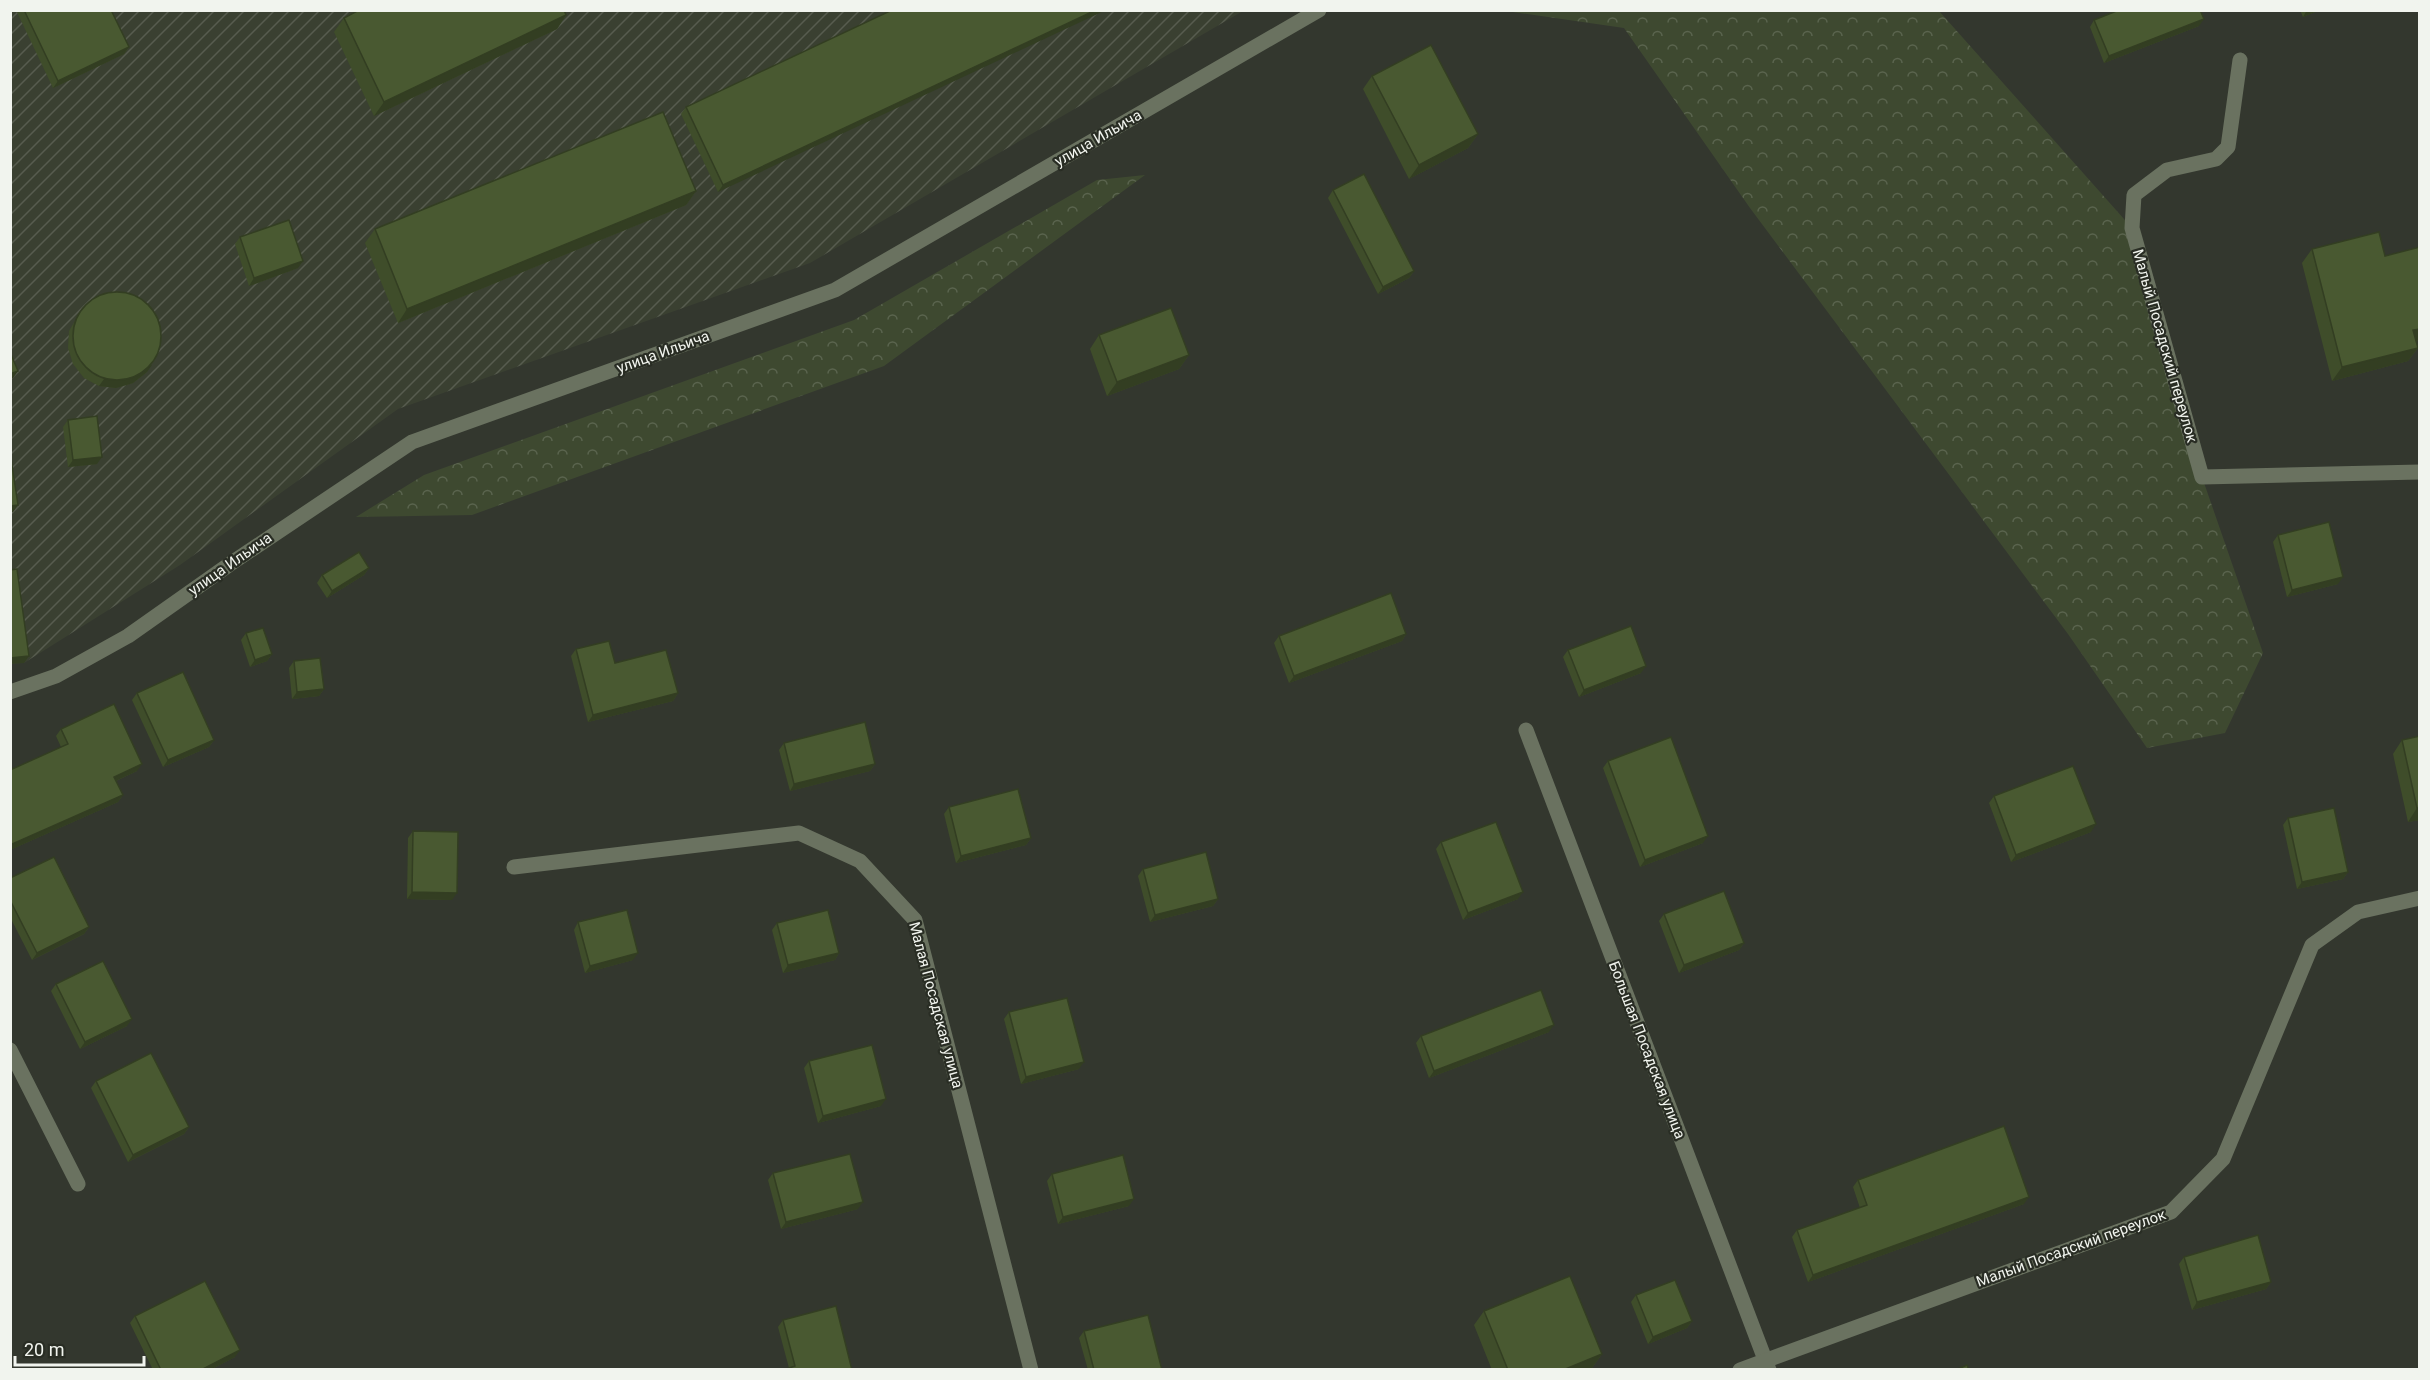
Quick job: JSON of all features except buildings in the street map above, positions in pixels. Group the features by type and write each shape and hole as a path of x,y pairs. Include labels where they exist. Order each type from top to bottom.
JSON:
{"street":[{"name":"улица Ильича","path":"10,692 56,676 128,636 230,564 412,442 835,290 1319,10"},
{"name":"Малый Посадский переулок","path":"2240,60 2228,147 2216,159 2167,170 2134,195 2132,228 2202,477 2420,472"},
{"name":"Большая Посадская улица","path":"1526,730 1767,1365"},
{"name":"Малая Посадская улица","path":"514,867 799,833 860,861 915,920 1031,1370"},
{"name":"Малый Посадский переулок","path":"1740,1370 1767,1365 2171,1212 2223,1159 2312,945 2358,912 2420,898"},
{"path":"10,1050 78,1184"}],"shaded area":[{"path":"10,11 1243,11 810,263 398,409 180,565 24,663 11,664"}],"green space":[{"path":"1506,11 1939,11 2132,228 2202,477 2263,653 2225,733 2147,748 2068,634 1750,208 1624,28"},
{"path":"1145,175 884,366 472,515 356,517 424,475 854,320 1097,180"}]}
